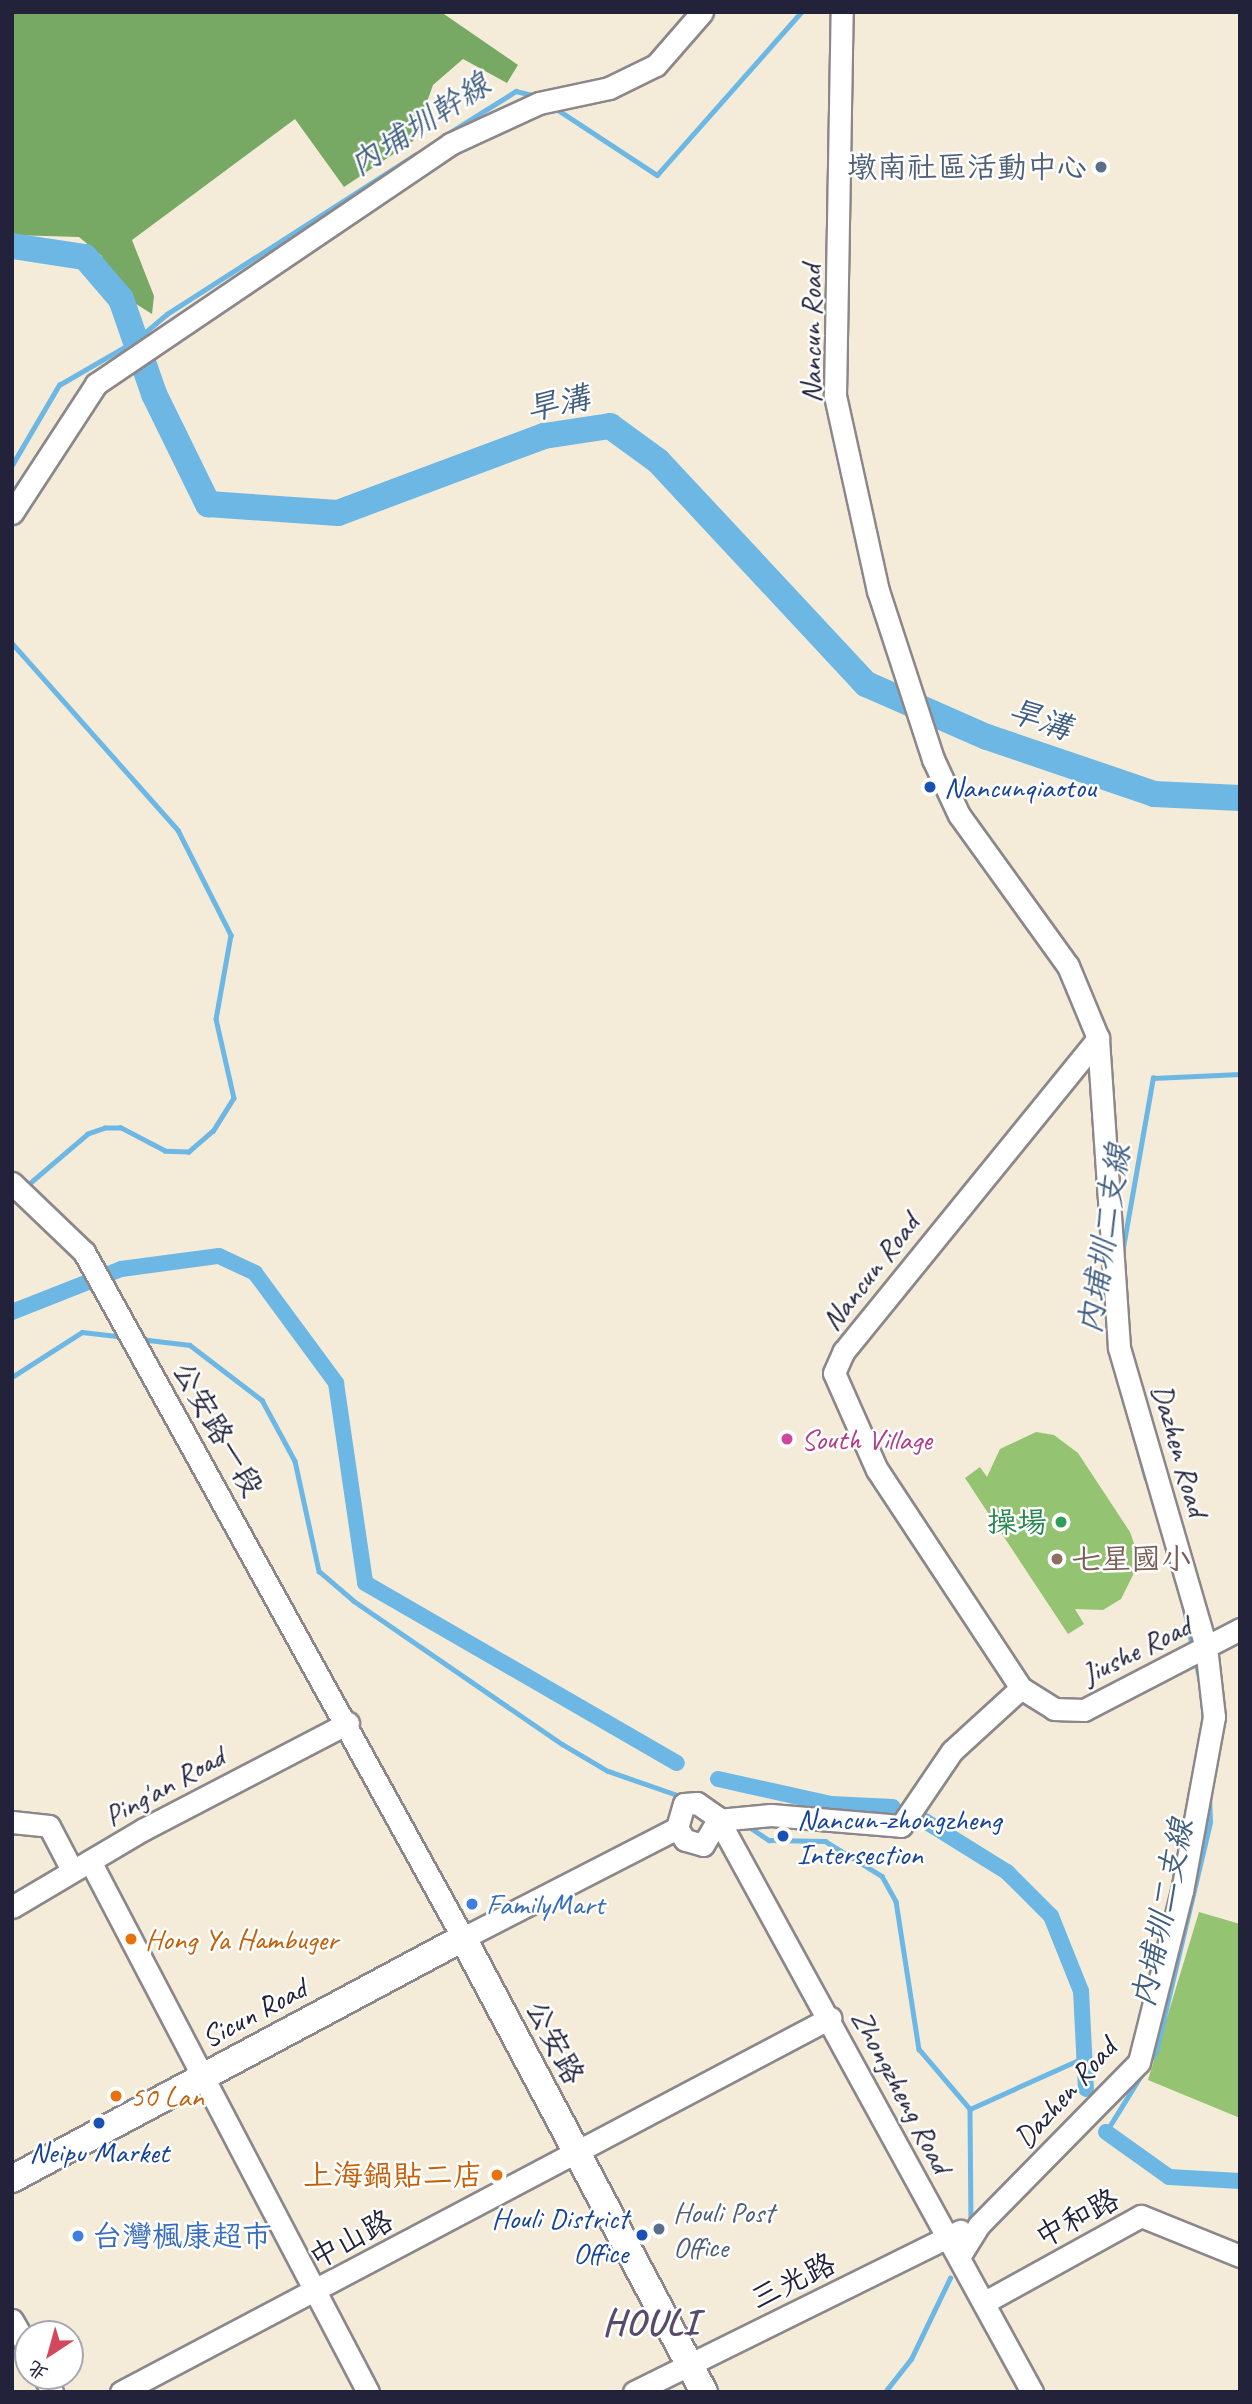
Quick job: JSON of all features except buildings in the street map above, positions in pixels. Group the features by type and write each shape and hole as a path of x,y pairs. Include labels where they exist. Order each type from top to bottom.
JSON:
{"main road":[{"name":"Sicun Road","path":"12,2179 463,1938"},
{"name":"公安路","path":"463,1938 690,2361 704,2392"}],"street":[{"path":"12,513 69,417 96,384 195,314 450,144 539,103 609,88 656,65 702,12"},
{"name":"Nancun Road","path":"842,12 835,395 878,591 927,742 959,815 1068,966 1098,1038 845,1350 834,1373 877,1470 1021,1688"},
{"name":"Dazhen Road","path":"959,2256 979,2225 1139,2062 1182,1891 1214,1717 1206,1647 1119,1347 1098,1038"},
{"name":"公安路一段","path":"12,1183 85,1252 348,1723"},
{"name":"Jiushe Road","path":"1021,1688 1054,1709 1084,1710 1240,1629"},
{"path":"718,1820 771,1815 901,1826 952,1751 1021,1688"},
{"name":"Ping'an Road","path":"12,1908 81,1866 348,1723"},
{"name":"公安路","path":"348,1723 463,1938"},
{"path":"684,1804 706,1806 718,1820 703,1845 685,1840 677,1828 684,1804"},
{"name":"Zhongzheng Road","path":"718,1820 830,2018 1032,2392"},
{"path":"12,1822 49,1826 81,1866 205,2077 318,2290 368,2392"},
{"name":"Sicun Road","path":"463,1938 677,1828"},
{"name":"中山路","path":"121,2392 830,2018"},
{"name":"中和路","path":"985,2302 1140,2216 1240,2256"},
{"name":"三光路","path":"634,2392 690,2361 784,2321 946,2235 979,2225"}],"green space":[{"path":"12,12 441,12 518,65 507,83 463,59 433,85 413,141 344,187 295,119 132,240 154,296 152,314 101,282 102,256 79,237 12,235"},
{"path":"1036,1432 1054,1435 1078,1453 1130,1532 1140,1561 1121,1599 1103,1610 1075,1609 1084,1624 1068,1634 965,1478 980,1467 987,1477 1000,1449"},
{"path":"1199,1912 1240,1924 1240,2118 1148,2080"}],"waterway":[{"name":"內埔圳幹線","path":"555,108 657,175 801,12"},
{"name":"內埔圳幹線","path":"449,133 516,91 536,96"},
{"name":"內埔圳幹線","path":"12,465 59,385 135,341 167,314 415,155"},
{"name":"旱溝","path":"12,246 85,257 121,299 154,394 208,504 338,513 544,436 610,426 658,461 866,684 987,737 1154,794 1240,798"},
{"path":"12,643 178,830 231,935 216,1019 234,1098 213,1131 189,1152 165,1151 121,1128 105,1128 88,1134 26,1187"},
{"name":"內埔圳二支線","path":"1122,1253 1153,1078 1240,1074"},
{"path":"12,1312 121,1269 219,1256 255,1273 336,1383 365,1583 677,1763"},
{"path":"12,1377 82,1332 125,1337"},
{"path":"140,1339 190,1345 262,1400 295,1461 319,1571 354,1601 562,1744 608,1771 683,1797"},
{"name":"內埔圳二支線","path":"1109,1341 1146,1478"},
{"name":"內埔圳二支線","path":"1184,1607 1192,1646"},
{"name":"內埔圳二支線","path":"1195,1658 1200,1680"},
{"path":"718,1779 831,1804 893,1807"},
{"name":"內埔圳二支線","path":"1106,2132 1156,2051 1210,1822 1209,1797"},
{"path":"925,1821 1007,1872 1051,1916 1081,1991 1086,2089"},
{"path":"745,1824 769,1840 825,1841 882,1876 896,1901 919,2049 970,2109 971,2218"},
{"path":"970,2109 1085,2057"},
{"path":"1106,2132 1169,2177 1240,2181"},
{"path":"885,2392 911,2359 950,2278"}],"place":[{"name":"墩南社區活動中心","path":"1101,167"},
{"name":"Nancunqiaotou","path":"930,787"},
{"name":"South Village","path":"787,1439"},
{"name":"操場","path":"1061,1522"},
{"name":"七星國小","path":"1057,1559"},
{"name":"Nancun-zhongzheng Intersection","path":"783,1836"},
{"name":"FamilyMart","path":"472,1904"},
{"name":"Hong Ya Hambuger","path":"131,1939"},
{"name":"50 Lan","path":"116,2096"},
{"name":"Neipu Market","path":"99,2123"},
{"name":"上海鍋貼二店","path":"497,2175"},
{"name":"Houli Post Office","path":"659,2229"},
{"name":"Houli District Office","path":"642,2235"},
{"name":"台灣楓康超市","path":"78,2236"}],"district":[{"name":"HOULI","path":"651,2322"}]}
